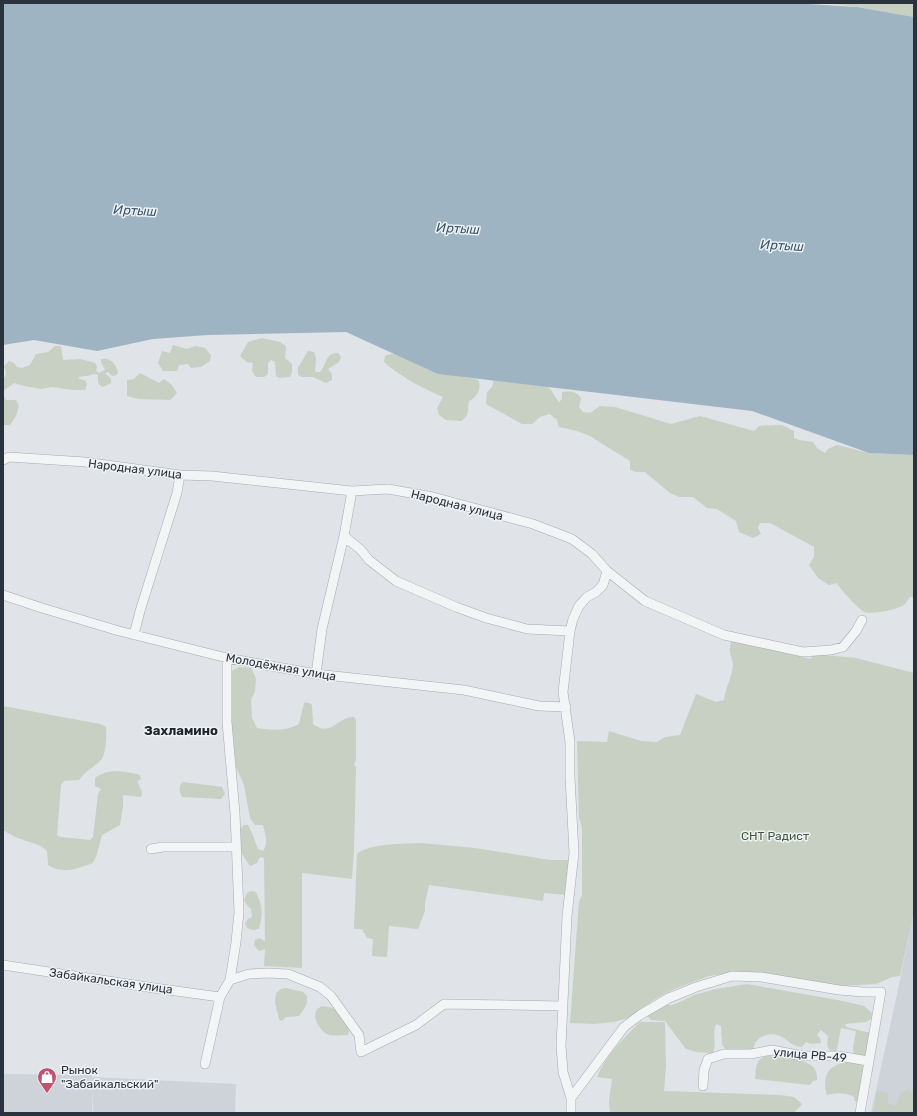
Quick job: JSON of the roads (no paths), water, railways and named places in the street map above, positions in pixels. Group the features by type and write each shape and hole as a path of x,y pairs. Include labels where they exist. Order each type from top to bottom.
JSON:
{"street":[{"name":"Народная улица","path":"3,460 9,457 85,462 180,475 212,476 352,491 388,490 433,497 533,524 572,539 592,554 607,571 644,601 724,635 803,652 831,650 843,647 856,631 862,620"},
{"path":"134,635 140,611 177,493 180,475"},
{"path":"316,674 322,629 344,536 352,491"},
{"path":"344,536 361,550 369,560 396,581 456,607 486,618 527,629 570,631"},
{"path":"571,1113 571,1098 563,1072 561,1046 567,916 574,853 570,777 570,742 563,692 570,631 573,619 579,606 587,597 596,592 603,585 607,571"},
{"name":"Молодёжная улица","path":"3,595 134,635 227,658 316,674 464,690 539,706 566,707"},
{"path":"205,1064 220,997 230,980 239,912 227,722 227,658"},
{"path":"150,849 163,847 236,847"},
{"name":"Забайкальская улица","path":"3,965 220,997"},
{"path":"230,980 250,974 288,974 320,987 331,996 359,1035 361,1052 416,1025 444,1004 563,1006"},
{"path":"571,1098 624,1027 640,1015 669,998 696,987 732,976 761,977 839,990 881,992 860,1113"},
{"name":"улица РВ-49","path":"702,1086 704,1070 708,1059 724,1054 751,1054 772,1050 803,1056 838,1056 868,1061"}],"water":[{"name":"Иртыш","path":"3,3 792,3 857,7 914,17 914,455 869,453 752,411 438,374 346,332 208,335 153,339 97,351 34,340 3,345"}],"place":[{"name":"Рынок \"Забайкальский\"","path":"47,1094"}],"district":[{"name":"Захламино","path":"181,730"}],"park label":[{"name":"СНТ Радист","path":"775,836"}]}
